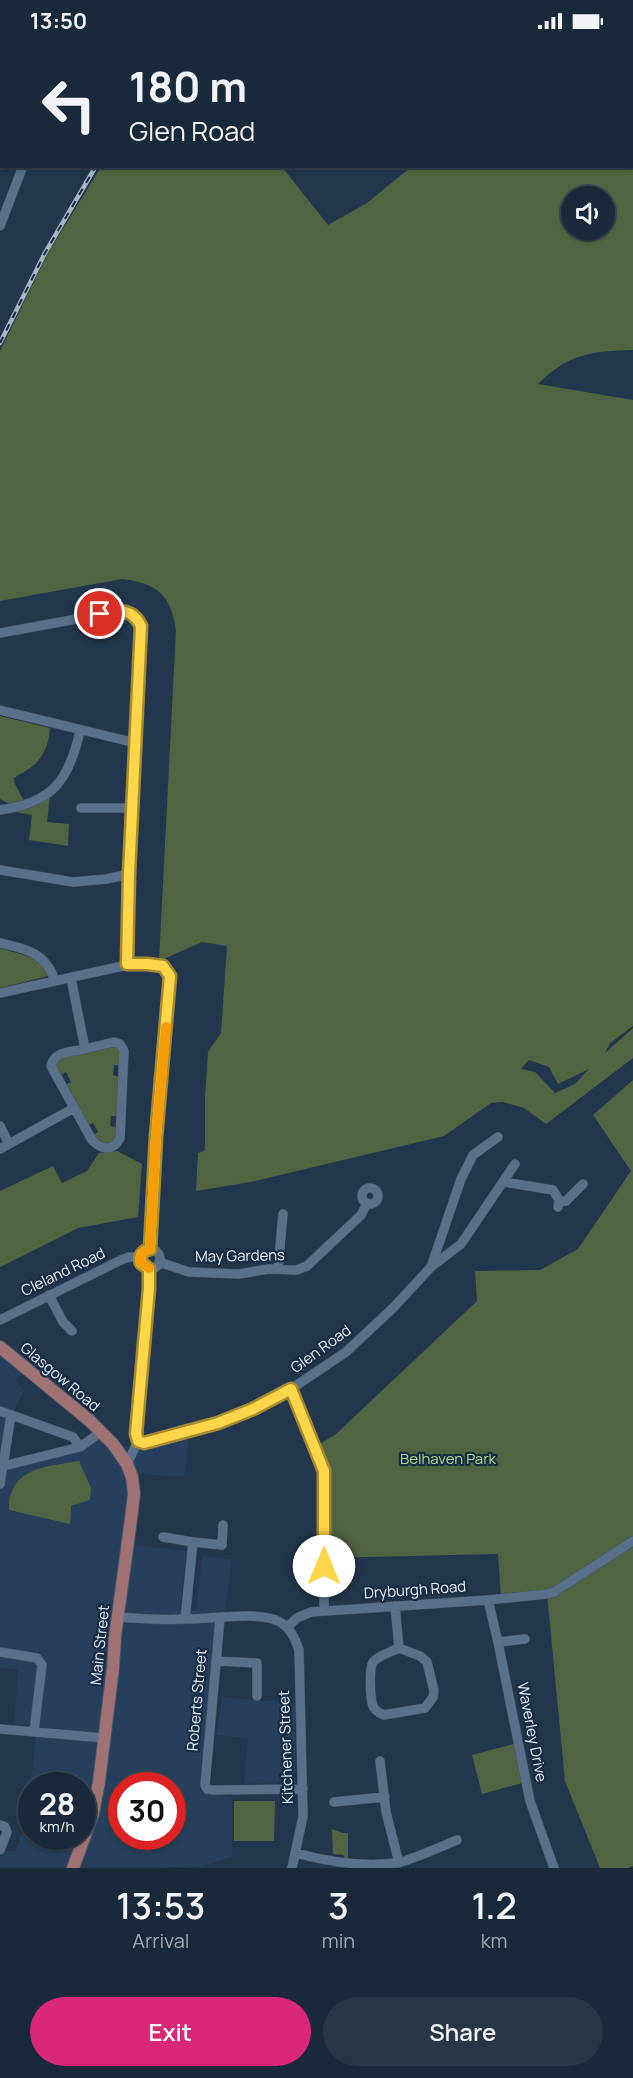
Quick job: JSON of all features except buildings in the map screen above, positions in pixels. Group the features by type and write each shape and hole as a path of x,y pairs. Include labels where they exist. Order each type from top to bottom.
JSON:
{"main road":[{"name":"Glasgow Road","path":"0,1347 80,1411 101,1432"},
{"name":"Main Street","path":"73,1868 93,1814 105,1738 134,1494 132,1477 127,1464 101,1432"}],"street":[{"path":"0,226 22,168"},
{"path":"0,633 120,611 135,616 141,626 127,964"},
{"path":"0,710 136,743"},
{"path":"0,812 28,804 55,788 69,769 75,755 80,731"},
{"path":"81,808 132,808"},
{"path":"0,870 74,882 129,874"},
{"path":"0,943 32,952 41,957 48,963 55,981"},
{"path":"0,993 127,964 163,966 168,970 170,980 156,1137 150,1249"},
{"path":"71,978 85,1049"},
{"path":"114,1042 120,1044 124,1051 120,1138 117,1144 108,1149 97,1146 92,1140 51,1066 52,1060 57,1055 85,1049 114,1042"},
{"path":"0,1149 74,1108"},
{"path":"0,1126 9,1144"},
{"name":"Glen Road","path":"431,1267 461,1179 473,1155 498,1137"},
{"name":"Glen Road","path":"138,1441 144,1443 218,1423 253,1409 291,1389 346,1352 394,1307 431,1267 461,1244 515,1164"},
{"path":"504,1182 548,1188 556,1194 559,1205 584,1184"},
{"name":"May Gardens","path":"159,1262 189,1272 239,1274 307,1266 361,1215 367,1203"},
{"path":"279,1268 283,1214"},
{"path":"149,1269 141,1263 141,1257 150,1249"},
{"path":"149,1269 155,1267 159,1262 158,1253 150,1249"},
{"name":"Cleland Road","path":"0,1320 129,1257 141,1257"},
{"path":"127,1464 138,1441 136,1434 149,1269"},
{"path":"49,1295 63,1322 72,1330"},
{"path":"291,1389 324,1471 324,1610"},
{"path":"0,1411 73,1437 81,1447"},
{"path":"0,1484 1,1466 11,1414"},
{"path":"1,1466 81,1447 101,1432"},
{"path":"163,1537 222,1545 223,1525"},
{"name":"Dryburgh Road","path":"287,1627 304,1614 324,1610 488,1600 554,1592 633,1541"},
{"path":"185,1619 193,1542"},
{"name":"Waverley Drive","path":"488,1600 530,1801 554,1868"},
{"path":"395,1606 399,1648"},
{"path":"118,1617 185,1619 261,1616 279,1621 287,1627"},
{"name":"Roberts Street","path":"220,1618 205,1785 207,1789 213,1790 303,1789"},
{"name":"Kitchener Street","path":"287,1627 296,1639 299,1650 303,1789 303,1816 292,1868"},
{"path":"498,1642 525,1639"},
{"path":"399,1648 420,1656 427,1662 433,1697 425,1708 384,1715 379,1713 372,1704 370,1669 374,1661 399,1648"},
{"path":"0,1652 37,1658 42,1665 34,1731"},
{"path":"216,1661 257,1663 257,1696"},
{"path":"0,1730 105,1738"},
{"path":"380,1761 389,1824 399,1863"},
{"path":"334,1802 385,1797"},
{"path":"0,1825 5,1827 7,1832 0,1850"},
{"path":"296,1853 336,1866 399,1863 457,1840"}],"shaded area":[{"path":"0,1347 26,1367 15,1382 25,1390 11,1415 3,1465 80,1447 101,1432 118,1451 190,1432 184,1477 142,1474 132,1477 128,1544 187,1551 180,1609 196,1611 202,1557 232,1559 200,1790 209,1794 232,1797 232,1857 202,1866 0,1868 0,1850 16,1851 18,1845 18,1850 96,1850 96,1772 32,1772 37,1727 14,1723 18,1670 0,1668"},
{"path":"222,1697 295,1703 295,1781 244,1784 248,1738 216,1735"}],"green space":[{"path":"100,168 283,168 328,225 367,203 410,168 633,168 633,350 581,356 560,366 538,384 633,400 633,1026 610,1043 605,1053 633,1028 633,1058 546,1124 524,1108 503,1102 491,1103 444,1136 251,1182 196,1191 198,1153 204,1151 205,1147 208,1052 221,1033 227,946 202,942 159,961 176,630 174,618 166,600 160,593 144,584 122,579 0,601 0,351 48,253","holes":["529,1060 549,1067 558,1084 589,1069 575,1084 555,1093 535,1072 521,1069"]},
{"path":"0,716 50,728 48,741 41,758 14,778 25,803 11,805 0,799"},
{"path":"50,796 47,822 69,824 68,846 29,840 32,815 10,811"},
{"path":"0,948 37,959 49,973 48,976 0,988"},
{"path":"115,1046 121,1054 121,1066 114,1065 113,1075 119,1077 118,1116 111,1116 110,1126 117,1127 117,1136 108,1146 92,1136 98,1132 93,1123 87,1126 65,1085 71,1082 66,1072 59,1076 53,1063 62,1056"},
{"name":"Belhaven Park","path":"633,1080 633,1866 600,1868 565,1781 547,1594 501,1598 498,1554 324,1558 324,1481 315,1447 336,1434 477,1301 475,1271 540,1270 578,1249 631,1171 593,1115"},
{"path":"117,1151 142,1164 138,1217 78,1228 0,1267 0,1191 53,1166 62,1183 87,1171 99,1153"},
{"path":"79,1461 91,1488 90,1500 71,1506 70,1524 9,1510 15,1485 22,1477 42,1468"},
{"path":"518,1743 526,1782 482,1794 472,1755"},
{"path":"234,1801 275,1801 274,1841 234,1841"},
{"path":"332,1829 348,1833 348,1859 343,1855 333,1854"}],"railway":[{"path":"0,343 45,253 95,168"}],"slow traffic":[{"path":"149,1268 143,1266 140,1260 142,1254 150,1249 156,1137 166,1027"}],"route":[{"path":"100,614 128,612 135,616 141,626 127,964 163,966 168,970 170,976 156,1137 150,1249 142,1254 140,1260 143,1266 149,1269 149,1288 136,1434 138,1441 144,1443 190,1432 253,1409 291,1389 324,1471 324,1566"}]}
